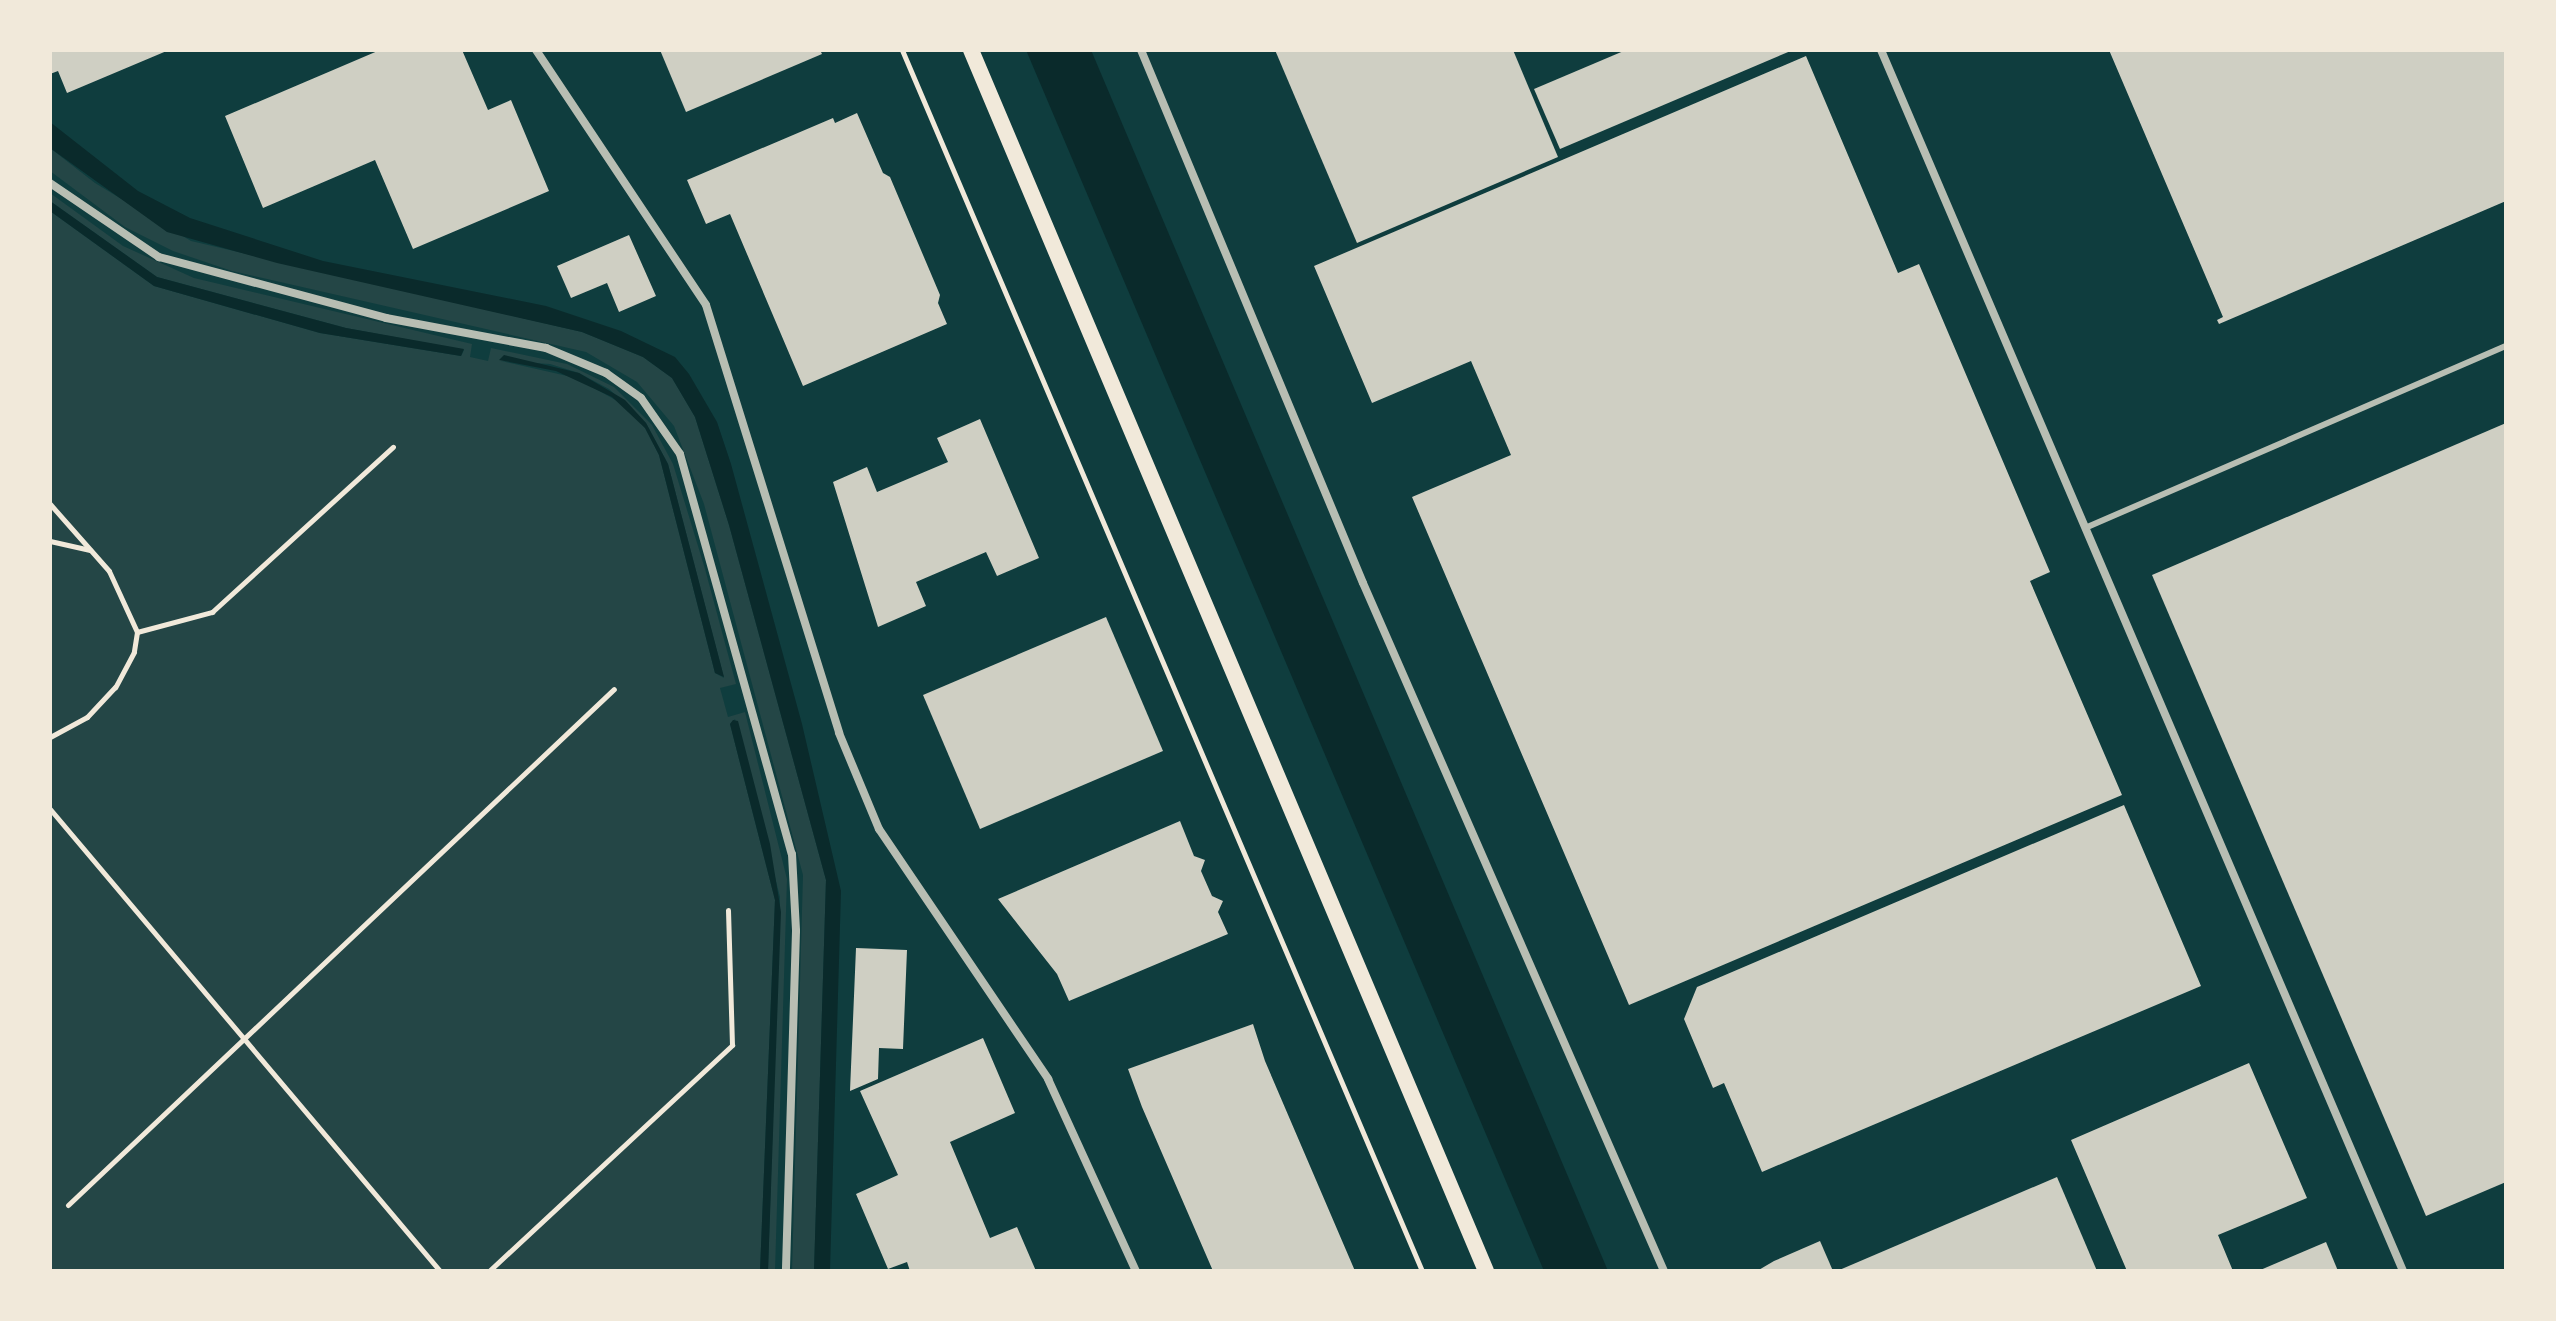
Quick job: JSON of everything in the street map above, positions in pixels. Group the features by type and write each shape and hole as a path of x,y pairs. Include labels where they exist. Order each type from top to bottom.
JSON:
{"main road":[{"path":"971,50 1486,1271"}],"street":[{"path":"536,50 706,305 839,733 879,829 1048,1079 1136,1271"},
{"path":"1141,50 1350,553 1664,1271"},
{"path":"1881,50 2403,1271"},
{"path":"50,183 159,257 386,318 546,348 606,373 641,398 680,454 792,854 796,931 786,1271"}],"lane":[{"path":"2085,528 2506,346"}],"path":[{"path":"902,50 1422,1271"},
{"path":"137,632 212,612 393,447"},
{"path":"50,504 109,571 137,632 134,652 115,687 87,717 50,737"},
{"path":"50,541 91,550"},
{"path":"68,1205 614,689"},
{"path":"50,809 440,1271"},
{"path":"489,1271 732,1045 728,910"}],"shaded area":[{"path":"1026,50 1091,50 1608,1271 1544,1271"},
{"path":"50,122 138,191 190,218 323,261 546,306 621,331 675,357 689,374 717,422 731,464 802,724 841,891 830,1271 814,1271 826,880 729,525 695,417 672,378 643,357 582,332 277,263 167,232 50,148"},
{"path":"50,148 95,183 191,241 582,332 643,357 672,378 695,417 729,525 826,880 814,1271 792,1271 803,875 704,504 674,426 637,382 586,352 232,271 173,251 125,227 50,171"},
{"path":"50,193 123,246 194,278 472,344 470,357 488,361 491,348 567,364 614,387 652,425 673,464 736,684 720,688 728,717 745,712 787,879 775,1271 768,1271 780,897 735,719 730,724 775,900 760,1271 50,1271 50,211 154,286 320,333 461,356 464,350 346,328 157,277 50,201","holes":["501,361 550,364 579,373 609,389 646,423 668,464 724,678 715,673 659,455 645,428 628,407 576,378"]},
{"path":"50,201 157,277 346,328 464,349 461,356 320,333 154,286 50,211"},
{"path":"504,355 579,373 625,400 646,423 668,464 724,677 715,673 659,455 645,428 612,397 556,371 499,360"},
{"path":"733,720 738,721 770,844 781,912 768,1271 760,1271 775,900 730,724"}],"building":[{"path":"50,50 169,50 67,93 58,71 50,74"},
{"path":"380,50 462,50 488,110 511,100 549,191 413,249 375,160 263,208 225,116"},
{"path":"660,50 820,50 822,54 686,112"},
{"path":"1275,50 1513,50 1558,157 1357,243"},
{"path":"1626,50 1793,50 1560,149 1534,89"},
{"path":"2109,50 2506,50 2506,201 2219,324 2217,320 2223,317"},
{"path":"1806,56 1898,273 1919,264 2050,572 2030,581 2122,795 1629,1005 1412,497 1511,455 1471,361 1372,403 1314,266"},
{"path":"857,113 883,173 890,177 940,295 938,303 947,324 803,386 730,214 706,224 687,180 833,118 835,123"},
{"path":"629,235 656,296 619,312 607,283 571,298 557,266"},
{"path":"980,419 1039,558 997,576 986,552 916,582 926,606 878,627 833,482 867,467 877,492 948,462 937,438"},
{"path":"2506,423 2506,1182 2426,1216 2152,575"},
{"path":"1106,617 1163,751 980,829 923,695"},
{"path":"2124,805 2201,986 1762,1172 1724,1083 1713,1088 1684,1019 1697,987"},
{"path":"1180,821 1194,856 1205,860 1201,871 1212,896 1223,901 1218,912 1228,934 1069,1001 1057,974 998,899"},
{"path":"856,948 907,950 903,1049 879,1048 878,1079 850,1091"},
{"path":"1253,1024 1265,1061 1355,1271 1213,1271 1142,1107 1128,1069"},
{"path":"983,1038 1015,1113 950,1142 990,1238 1017,1227 1036,1271 910,1271 907,1262 888,1269 856,1194 898,1175 860,1091"},
{"path":"2249,1063 2307,1198 2218,1235 2233,1271 2127,1271 2071,1140"},
{"path":"2057,1177 2097,1271 1837,1271"},
{"path":"1820,1241 1833,1271 1757,1271 1774,1261"},
{"path":"2326,1242 2338,1271 2258,1271 2286,1259"}]}
